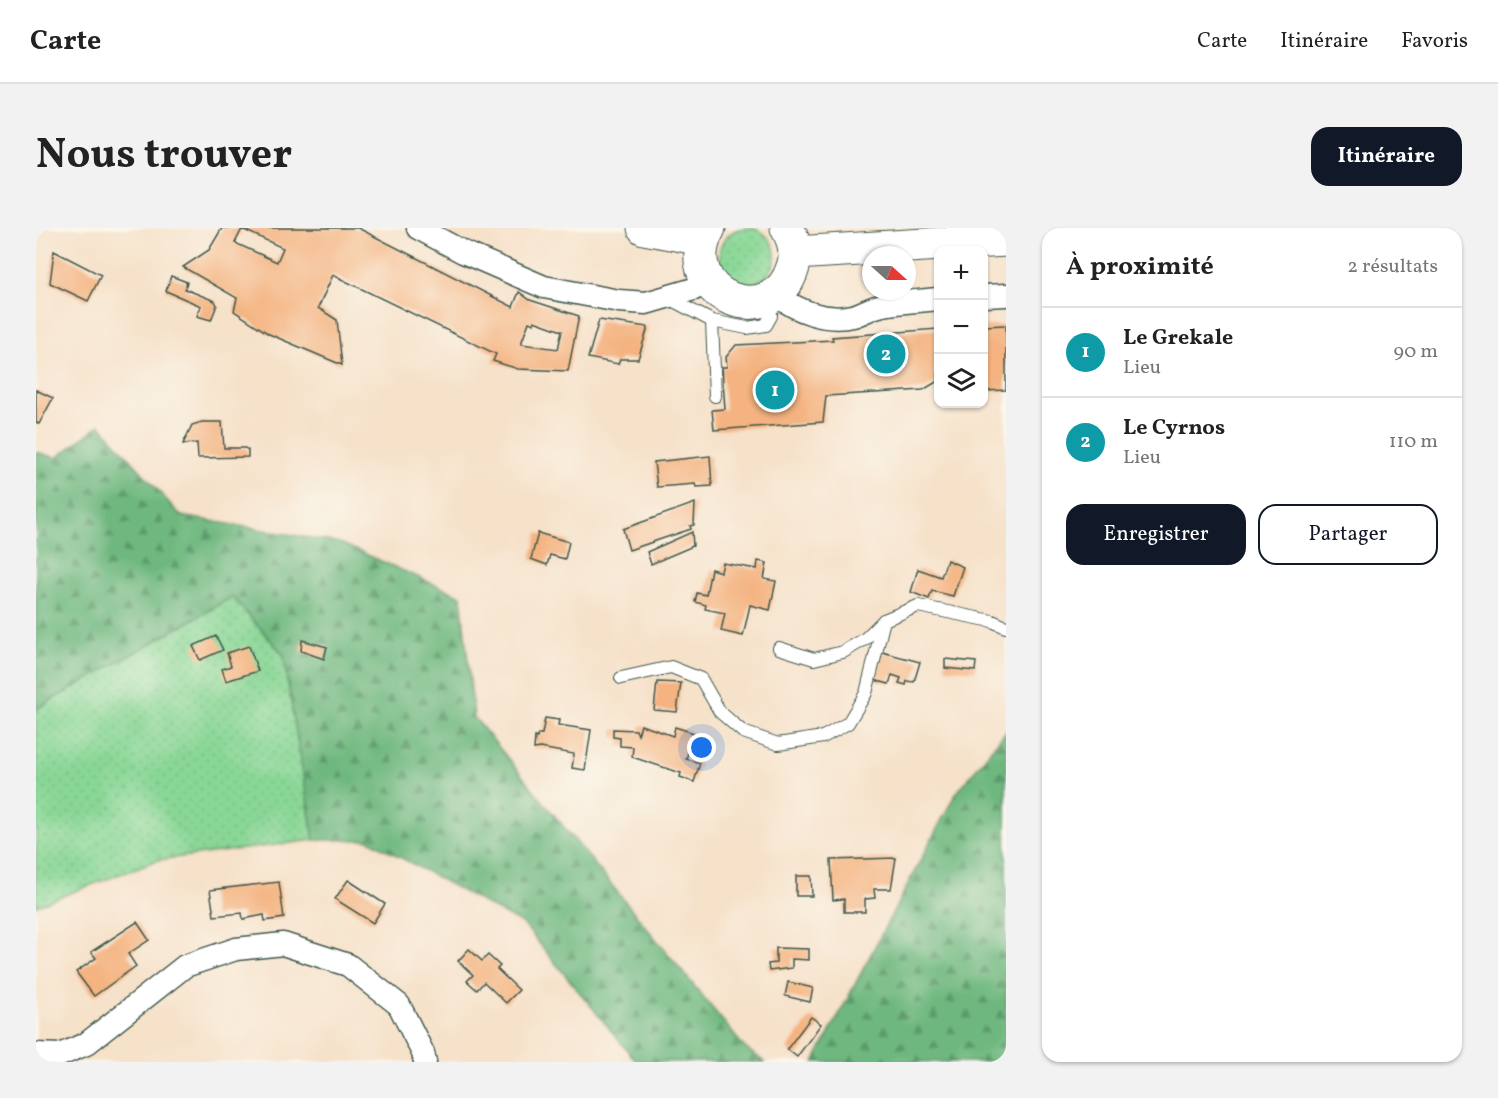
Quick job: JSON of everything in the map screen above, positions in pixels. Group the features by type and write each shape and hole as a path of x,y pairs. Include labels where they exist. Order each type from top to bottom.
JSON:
{"main road":[{"path":"644,228 706,233 700,254 702,269 708,282 719,293 732,300 747,303 762,301 784,286 791,275 791,241 1006,240"}],"street":[{"path":"418,228 463,252 544,287 620,301 646,303 668,298 708,282"},
{"path":"988,296 1006,295"},
{"path":"772,296 802,311 823,317 852,316 880,305 934,300"},
{"path":"36,1054 60,1055 86,1044 185,966 236,949 283,944 348,965 399,1005 423,1053 425,1062"}],"lane":[{"path":"668,298 712,321 747,328 766,325 771,315 772,296"},
{"path":"712,321 715,396"},
{"path":"779,648 814,659 843,652 865,639 884,620 918,606 992,621 1006,627"},
{"path":"621,678 672,667 701,679 720,712 743,732 778,744 823,737 849,723 866,693 884,620"}],"green space":[{"path":"742,228 752,228 767,236 773,245 775,256 773,267 767,276 752,284 742,284 731,279 724,272 719,261 719,251 724,240 731,233"},
{"path":"100,425 181,516 340,543 461,596 474,717 745,1048 765,1062 637,1062 524,925 369,840 314,840 283,654 232,597 36,709 36,452 56,458"},
{"path":"232,597 283,654 314,840 157,860 36,906 36,709"},
{"path":"1006,731 1006,1062 814,1062 955,795"}],"building":[{"path":"222,228 358,228 513,307 519,292 530,300 579,316 568,371 518,369 493,361 496,354 333,275 318,308 337,320 342,365 269,334 234,311 237,298 183,267 209,250","holes":["242,229 283,248 277,262 235,243","534,321 562,331 558,349 521,344 529,322 534,324"]},
{"path":"54,251 101,275 88,301 50,283"},
{"path":"171,276 187,282 185,289 215,301 217,305 211,320 197,316 201,306 166,291"},
{"path":"599,320 648,327 638,359 620,359 618,364 588,358"},
{"path":"1006,325 1006,390 988,391 988,326"},
{"path":"934,329 934,383 923,390 826,396 823,422 714,430 712,410 725,409 722,367 727,367 726,357 736,345 833,340 832,337"},
{"path":"36,390 53,398 39,424 36,422"},
{"path":"202,422 222,422 224,448 245,448 248,450 248,457 198,458 197,443 183,444 192,425"},
{"path":"710,456 712,486 696,487 695,484 657,487 654,462"},
{"path":"695,503 694,525 690,526 691,529 629,550 623,529"},
{"path":"692,532 693,546 651,564 647,552"},
{"path":"538,533 569,542 565,559 550,555 547,565 531,559"},
{"path":"947,560 963,567 953,596 932,591 929,599 911,592 918,569 941,577"},
{"path":"758,561 767,563 764,579 776,581 770,610 750,605 743,636 721,631 725,613 705,609 706,605 695,602 697,593 706,595 711,569 721,572 723,563 757,569"},
{"path":"216,636 223,650 200,660 193,646"},
{"path":"302,640 327,647 324,659 301,651"},
{"path":"249,646 258,671 226,681 222,669 231,666 227,653"},
{"path":"882,652 920,662 914,682 907,681 906,685 899,683 901,678 892,675 889,684 874,680"},
{"path":"945,659 976,662 975,671 945,668"},
{"path":"657,682 681,683 677,712 654,710"},
{"path":"545,718 559,720 558,725 591,730 585,770 572,768 574,754 534,749 535,737 542,734"},
{"path":"641,725 673,736 675,727 694,733 686,759 700,763 694,782 680,777 681,773 632,757 633,747 620,746 620,738 613,737 613,729 636,730 638,735"},
{"path":"896,858 891,889 874,889 875,898 865,899 865,912 844,912 844,899 833,900 831,860"},
{"path":"796,876 811,876 812,896 796,896"},
{"path":"348,880 385,904 373,923 335,899"},
{"path":"279,882 284,918 265,921 264,915 243,919 242,913 214,916 210,890"},
{"path":"137,922 149,940 128,954 136,966 94,996 76,972 96,958 91,952"},
{"path":"776,948 809,949 809,960 792,959 792,968 769,971 768,964 776,963"},
{"path":"469,949 482,961 488,955 500,966 497,969 519,990 506,1003 484,982 477,990 467,981 473,975 458,961"},
{"path":"788,982 813,988 810,1002 785,996"},
{"path":"811,1017 821,1024 797,1057 787,1049"}],"place":[{"name":"Le Cyrnos","path":"886,354"},
{"name":"Le Grekale","path":"775,390"}]}
